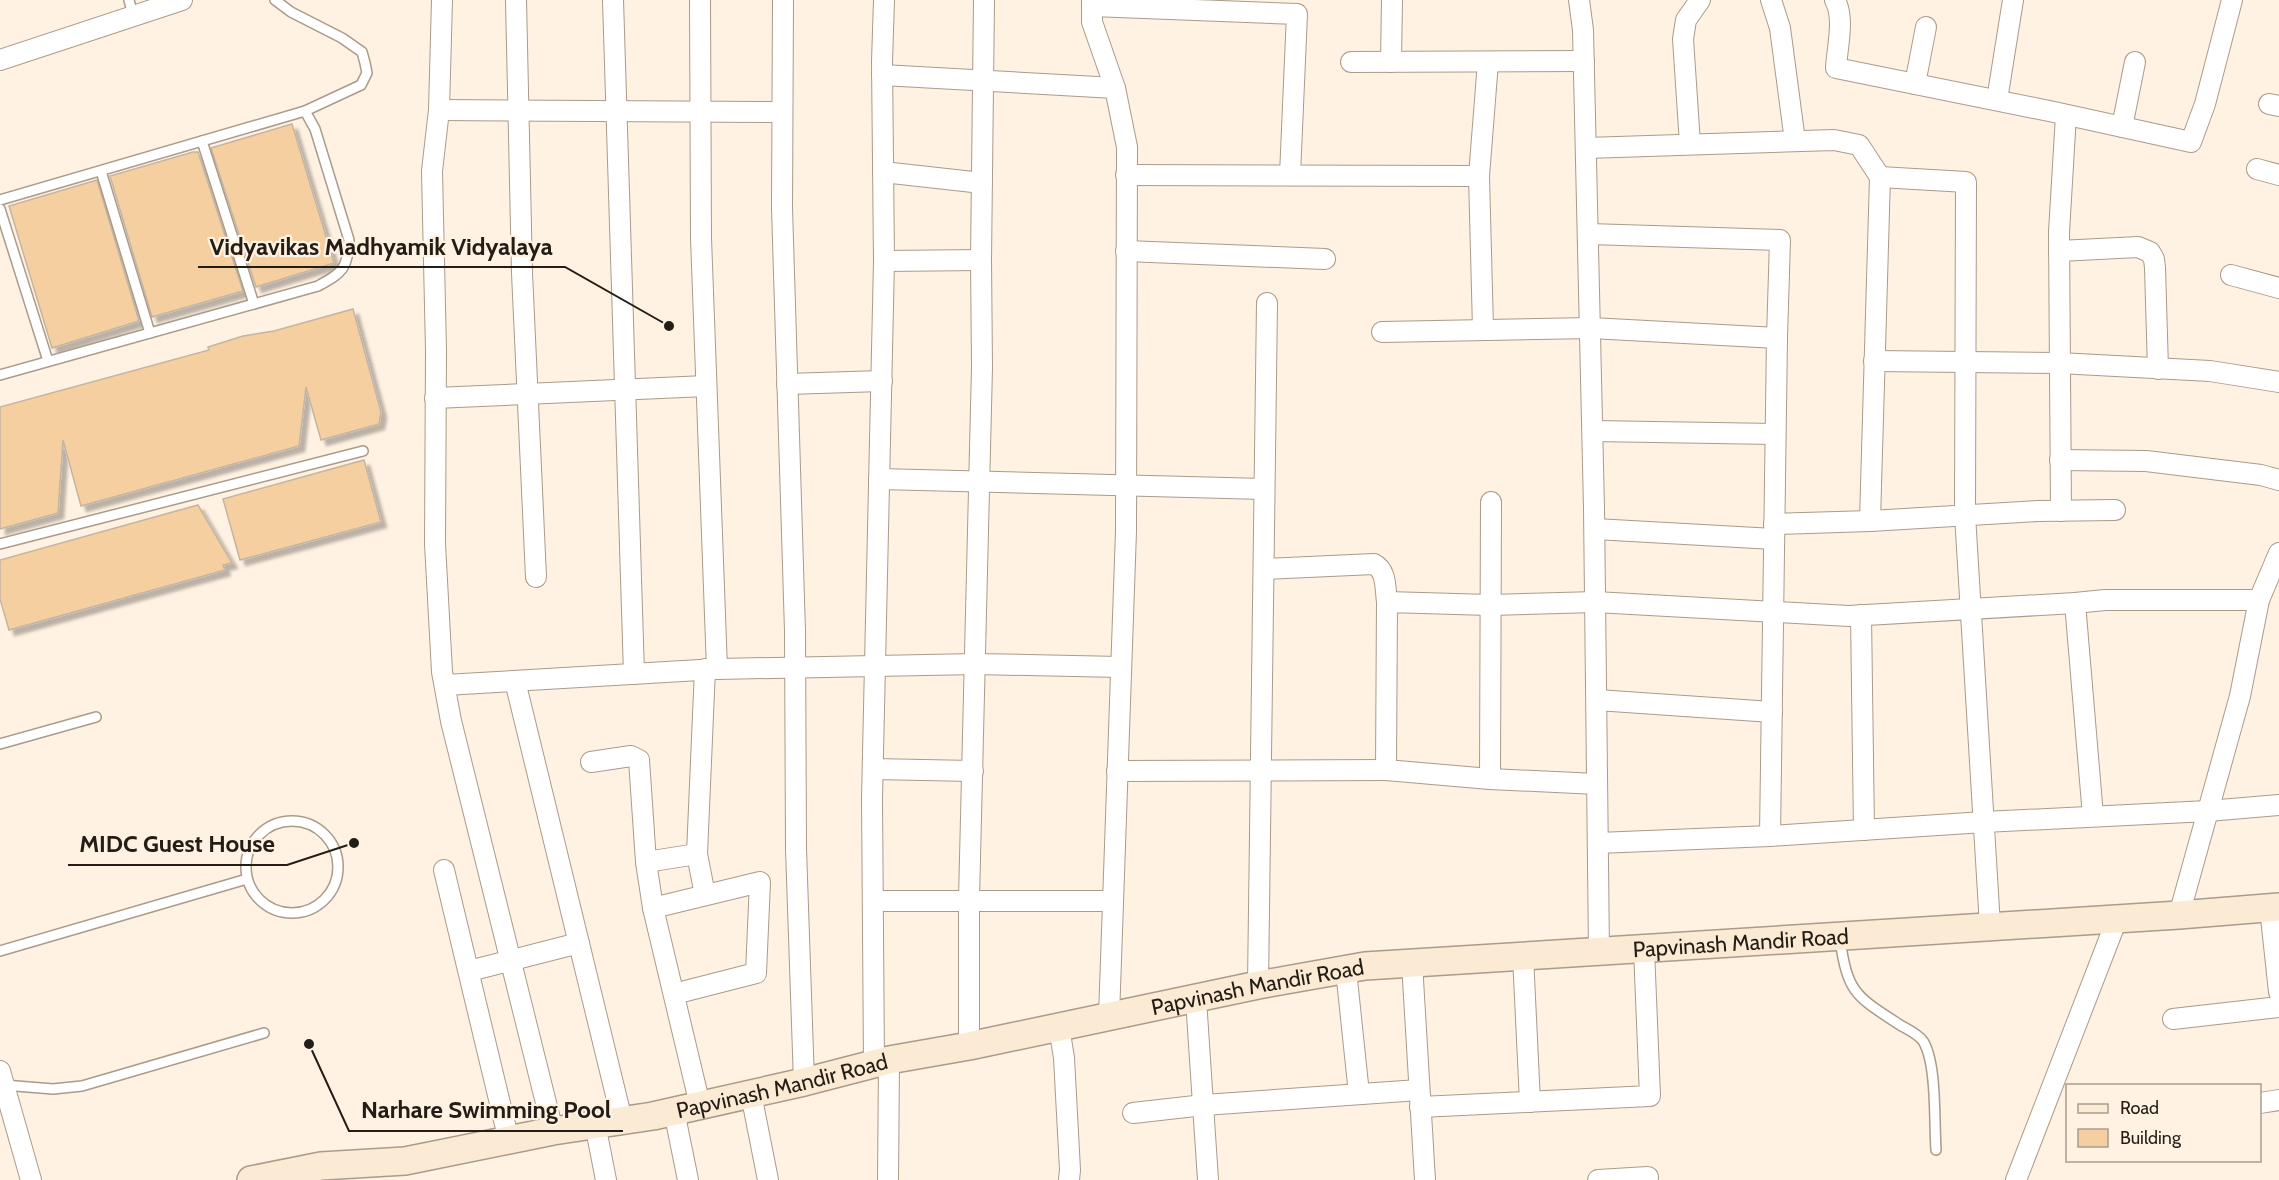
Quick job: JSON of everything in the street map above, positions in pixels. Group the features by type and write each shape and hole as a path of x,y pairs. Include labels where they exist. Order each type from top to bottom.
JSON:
{"street":[{"path":"0,60 131,8 182,0"},
{"path":"442,0 439,110 432,171 435,544 445,685 451,721 554,1131"},
{"path":"516,0 522,273 536,577"},
{"path":"613,0 634,674"},
{"path":"700,0 701,238 711,669 697,854 705,896"},
{"path":"783,0 782,208 795,667 796,849 804,1082"},
{"path":"884,0 882,75 884,261 873,769 873,901 888,1180"},
{"path":"969,1046 969,899 982,367 984,0"},
{"path":"1391,62 1392,0"},
{"path":"1579,0 1584,61 1591,328 1599,952"},
{"path":"1690,144 1683,39 1686,20 1700,0"},
{"path":"1771,0 1779,28 1795,141"},
{"path":"1836,0 1840,18 1836,68 2191,142 2205,104 2232,0"},
{"path":"1997,100 2013,0"},
{"path":"1109,1017 1127,485 1127,147 1115,88 1092,22 1092,3 1297,14 1290,175"},
{"path":"1915,84 1926,27"},
{"path":"1351,62 1584,61"},
{"path":"1483,329 1479,176 1488,62"},
{"path":"2122,127 2135,62"},
{"path":"882,75 1115,88"},
{"path":"439,110 782,112"},
{"path":"2061,511 2059,251 2066,115"},
{"path":"1586,148 1834,140 1859,146 1880,177 1870,521"},
{"path":"2256,169 2279,175"},
{"path":"884,172 982,183"},
{"path":"1126,175 1479,176"},
{"path":"1880,177 1966,182 1965,515 1990,926"},
{"path":"1589,234 1779,240 1770,836"},
{"path":"2059,251 2138,247 2150,252 2156,268 2158,369"},
{"path":"1126,251 1325,259"},
{"path":"884,261 981,260"},
{"path":"2231,276 2279,288"},
{"path":"1258,985 1267,303"},
{"path":"1382,332 1591,328 1777,338"},
{"path":"1874,361 2059,363 2210,371 2279,382"},
{"path":"787,384 882,381"},
{"path":"435,398 706,387"},
{"path":"1593,431 1775,434"},
{"path":"2060,460 2146,461 2261,475 2279,480"},
{"path":"879,479 1264,489"},
{"path":"1490,779 1491,502"},
{"path":"1595,529 1774,531 1870,521 1965,515 2115,510"},
{"path":"2179,915 2240,696 2259,600 2279,553"},
{"path":"1264,569 1374,564 1380,567 1387,602 1386,770"},
{"path":"1387,602 1490,605 1595,602 1772,613 1861,615 2105,600 2259,600"},
{"path":"2075,603 2094,816"},
{"path":"1861,615 1864,830"},
{"path":"445,685 711,669 976,664 1120,667"},
{"path":"515,681 622,1120"},
{"path":"1596,700 1772,712"},
{"path":"591,762 631,756 639,760 646,862 653,908 674,994 687,1108 688,1180"},
{"path":"873,769 973,771"},
{"path":"1117,771 1386,770 1490,779 1597,784"},
{"path":"1598,843 1770,836 2279,805"},
{"path":"646,862 697,854"},
{"path":"444,870 509,1141"},
{"path":"653,908 760,882 756,973 674,994"},
{"path":"873,901 1113,900"},
{"path":"2275,907 2279,992"},
{"name":"Papvinash Mandir Road","path":"251,1180 321,1166 405,1161 554,1131 687,1108 882,1062 1258,985 1365,966 2275,907"},
{"path":"2016,1180 2117,919"},
{"path":"469,971 579,943"},
{"path":"1133,1113 1204,1105 1359,1094 1530,1102 1650,1096 1644,949"},
{"path":"1523,957 1530,1102"},
{"path":"1412,963 1425,1180"},
{"path":"1346,970 1359,1094"},
{"path":"1196,999 1208,1180"},
{"path":"2173,1019 2279,1007"},
{"path":"1059,1027 1064,1058 1069,1180"},
{"path":"2,1078 31,1180"},
{"path":"751,1094 768,1180"},
{"path":"2261,1103 2279,1100"},
{"path":"595,1124 606,1180"},
{"path":"1598,1180 1648,1177"}],"lane":[{"path":"0,200 305,111 361,85 367,73 362,52 291,12 275,0"},
{"path":"0,375 318,286 340,273 348,258 349,240 315,129 305,111"},
{"path":"202,141 254,304"},
{"path":"101,171 150,333"},
{"path":"0,209 48,361"},
{"path":"0,544 363,451"},
{"path":"0,744 96,717"},
{"path":"286,821 308,824 318,829 333,845 337,856 339,867 334,889 319,905 298,914 287,914 266,906 258,899 247,879 247,857 257,837 265,830 286,821"},
{"path":"0,951 247,879"},
{"path":"1840,936 1845,971 1852,987 1864,1001 1922,1038 1930,1057 1936,1150"},
{"path":"2,1078 53,1089 82,1086 264,1033"}],"building":[{"path":"292,124 334,263 256,287 211,148"},
{"path":"198,152 243,291 152,317 110,176"},
{"path":"97,180 139,321 52,348 9,206"},
{"path":"353,309 381,412 379,424 321,440 306,387 299,446 81,506 63,440 58,513 0,529 0,407 209,350 208,347 243,336 274,331"},
{"path":"364,460 381,522 240,560 223,499"},
{"path":"198,505 232,563 223,565 225,570 9,630 0,599 0,560"}],"place":[{"name":"Vidyavikas Madhyamik Vidyalaya","path":"669,326"},
{"name":"MIDC Guest House","path":"354,843"},
{"name":"Narhare Swimming Pool","path":"309,1044"}]}
